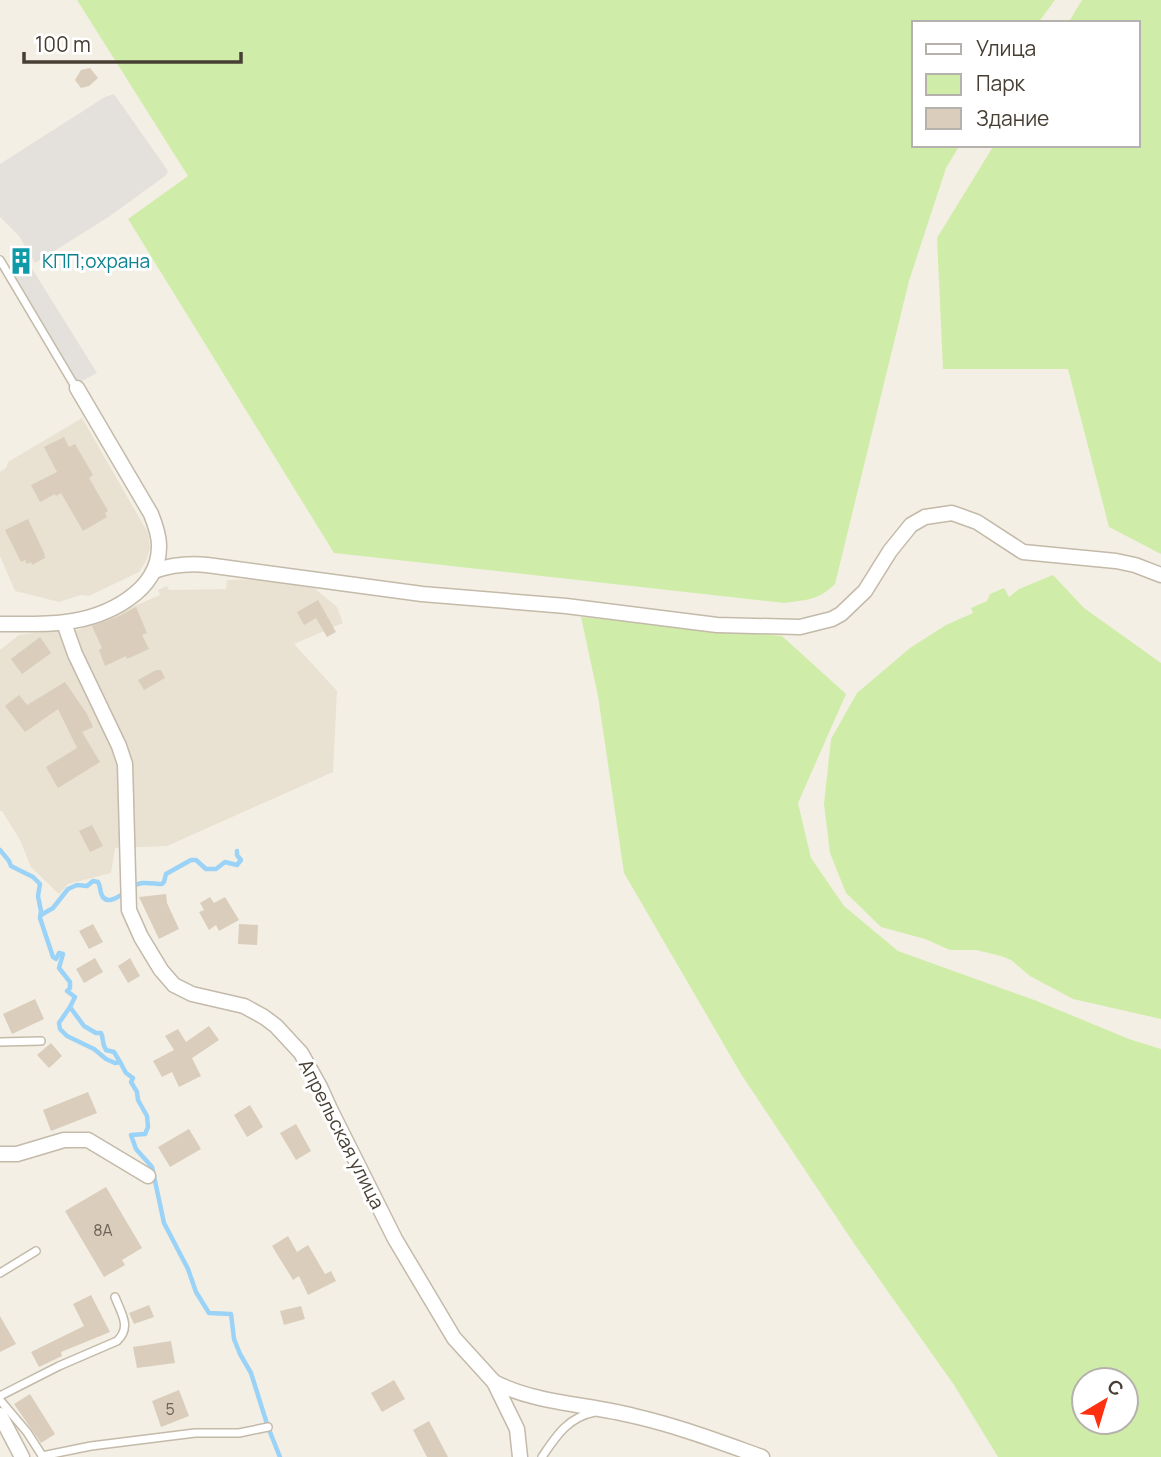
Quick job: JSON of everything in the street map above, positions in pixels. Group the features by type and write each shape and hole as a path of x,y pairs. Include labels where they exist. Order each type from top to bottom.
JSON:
{"street":[{"path":"0,624 64,623 87,617 118,605 139,591 154,571 160,548 151,514 77,388"},
{"path":"154,571 184,564 207,565 422,594 566,606 717,625 800,627 841,614 865,591 890,551 911,525 925,517 952,513 978,522 1023,552 1116,561 1161,575"},
{"name":"Апрельская улица","path":"64,623 75,654 125,764 128,900 129,910 141,937 161,970 174,985 192,994 253,1010 276,1026 301,1053 395,1239 454,1338 494,1382 517,1429 520,1457"},
{"path":"0,1154 16,1154 64,1140 88,1140 148,1176"},
{"name":"Апрельская улица","path":"494,1382 528,1395 613,1411 670,1426 762,1457"},
{"path":"0,1415 22,1457"}],"lane":[{"path":"0,260 77,388"},
{"path":"0,1042 41,1041"},
{"path":"0,1273 36,1251"},
{"path":"114,1297 125,1321 123,1335 117,1341 59,1366 0,1398 27,1432 42,1457 91,1446 195,1433 239,1433 268,1427"},
{"path":"541,1457 560,1432 575,1418 583,1414 613,1411"}],"shaded area":[{"path":"114,94 168,171 165,176 110,216 35,263 19,236 0,217 0,164 105,97"},
{"path":"31,267 97,373 78,383 13,277"},
{"path":"82,418 148,533 150,547 147,559 139,572 89,596 81,595 59,602 15,591 0,556 0,472 6,468 8,462"},
{"path":"262,579 314,588 337,607 343,623 294,644 337,691 333,772 167,846 115,848 111,873 68,884 59,894 31,867 20,840 0,811 0,650 19,635 78,630 160,595 158,590 167,586 169,590 226,589 227,580"}],"green space":[{"path":"77,0 1055,0 1039,21 912,21 912,147 959,147 946,168 909,281 835,584 818,596 806,600 784,603 334,553 128,219 188,176"},
{"path":"1082,0 1161,0 1161,554 1109,527 1068,369 943,369 937,238 993,147 1140,147 1140,21 1069,21"},
{"path":"1053,575 1084,608 1161,663 1161,1019 1073,999 1030,976 1011,960 1001,956 976,950 950,950 925,939 881,927 846,893 830,853 824,804 831,739 857,693 910,648 946,625 973,613 971,608 987,601 990,594 1004,588 1009,597 1019,589"},
{"path":"581,617 782,636 846,694 798,803 811,858 844,906 898,951 1161,1049 1161,1457 998,1457 954,1385 855,1245 741,1074 624,873 598,696"}],"building":[{"path":"90,68 98,78 89,86 81,88 75,80 81,70"},
{"path":"64,437 69,447 75,444 93,475 89,478 108,511 105,513 107,517 83,531 61,493 40,502 31,485 57,472 44,447"},
{"path":"28,519 45,555 45,558 32,565 25,560 21,562 5,530"},
{"path":"318,600 336,632 327,637 316,618 304,625 297,612"},
{"path":"136,607 147,633 142,635 149,649 105,666 99,650 102,648 92,626"},
{"path":"40,637 51,653 22,674 11,659"},
{"path":"161,670 165,678 144,690 138,680"},
{"path":"65,682 93,727 82,732 100,762 58,788 46,767 77,748 58,709 25,732 5,706 19,695 27,705"},
{"path":"92,825 103,846 90,852 79,831"},
{"path":"166,894 167,903 179,929 159,939 139,897"},
{"path":"210,897 214,903 225,897 239,920 219,931 216,925 209,930 199,912 204,910 200,903"},
{"path":"93,924 103,942 89,949 79,931"},
{"path":"239,924 258,925 257,945 238,944"},
{"path":"95,958 103,972 84,983 76,969"},
{"path":"130,958 140,976 128,983 118,966"},
{"path":"35,999 44,1019 12,1034 3,1014"},
{"path":"209,1026 219,1040 192,1058 201,1076 179,1087 172,1072 162,1077 153,1061 174,1050 165,1036 178,1029 186,1042"},
{"path":"51,1043 62,1056 49,1068 37,1055"},
{"path":"88,1092 97,1113 51,1131 43,1110"},
{"path":"250,1105 263,1127 247,1137 234,1115"},
{"path":"296,1124 311,1151 296,1160 280,1133"},
{"path":"189,1129 201,1149 170,1167 158,1147"},
{"path":"106,1187 142,1248 122,1260 125,1265 104,1277 65,1211"},
{"path":"288,1236 297,1252 308,1245 325,1274 331,1271 336,1281 308,1295 299,1276 293,1280 272,1246"},
{"path":"91,1295 110,1332 61,1352 62,1356 39,1367 31,1352 84,1326 73,1304"},
{"path":"149,1305 154,1317 134,1324 129,1313"},
{"path":"301,1306 305,1319 284,1325 280,1311"},
{"path":"0,1316 16,1344 0,1352"},
{"path":"171,1341 175,1363 137,1368 133,1347"},
{"path":"394,1380 405,1399 382,1412 371,1393"},
{"path":"179,1390 189,1416 161,1427 152,1401"},
{"path":"30,1394 55,1434 41,1443 14,1404"},
{"path":"429,1421 448,1457 427,1457 413,1430"}],"waterway":[{"path":"0,850 11,866 33,877 40,884 40,918 53,957 56,959 59,953 63,954 59,968 70,982 67,991 75,997 70,1007 84,1026 101,1033 106,1050 114,1052 120,1062"},
{"path":"133,887 143,883 162,884 166,874 191,860 196,860 206,869 216,869 225,862 237,865 241,860 237,851"},
{"path":"41,915 53,908 68,889 77,885 87,886 93,881 98,882 103,897 108,900 124,893"},
{"path":"70,1007 59,1023 60,1029 106,1059 120,1062 126,1073 133,1078 131,1082 147,1116 148,1127 145,1134 131,1135 136,1149 152,1167 164,1223 188,1269 196,1292 209,1313 231,1314 234,1339 251,1373 280,1457"}],"place":[{"name":"КПП;охрана","path":"21,261"}]}
